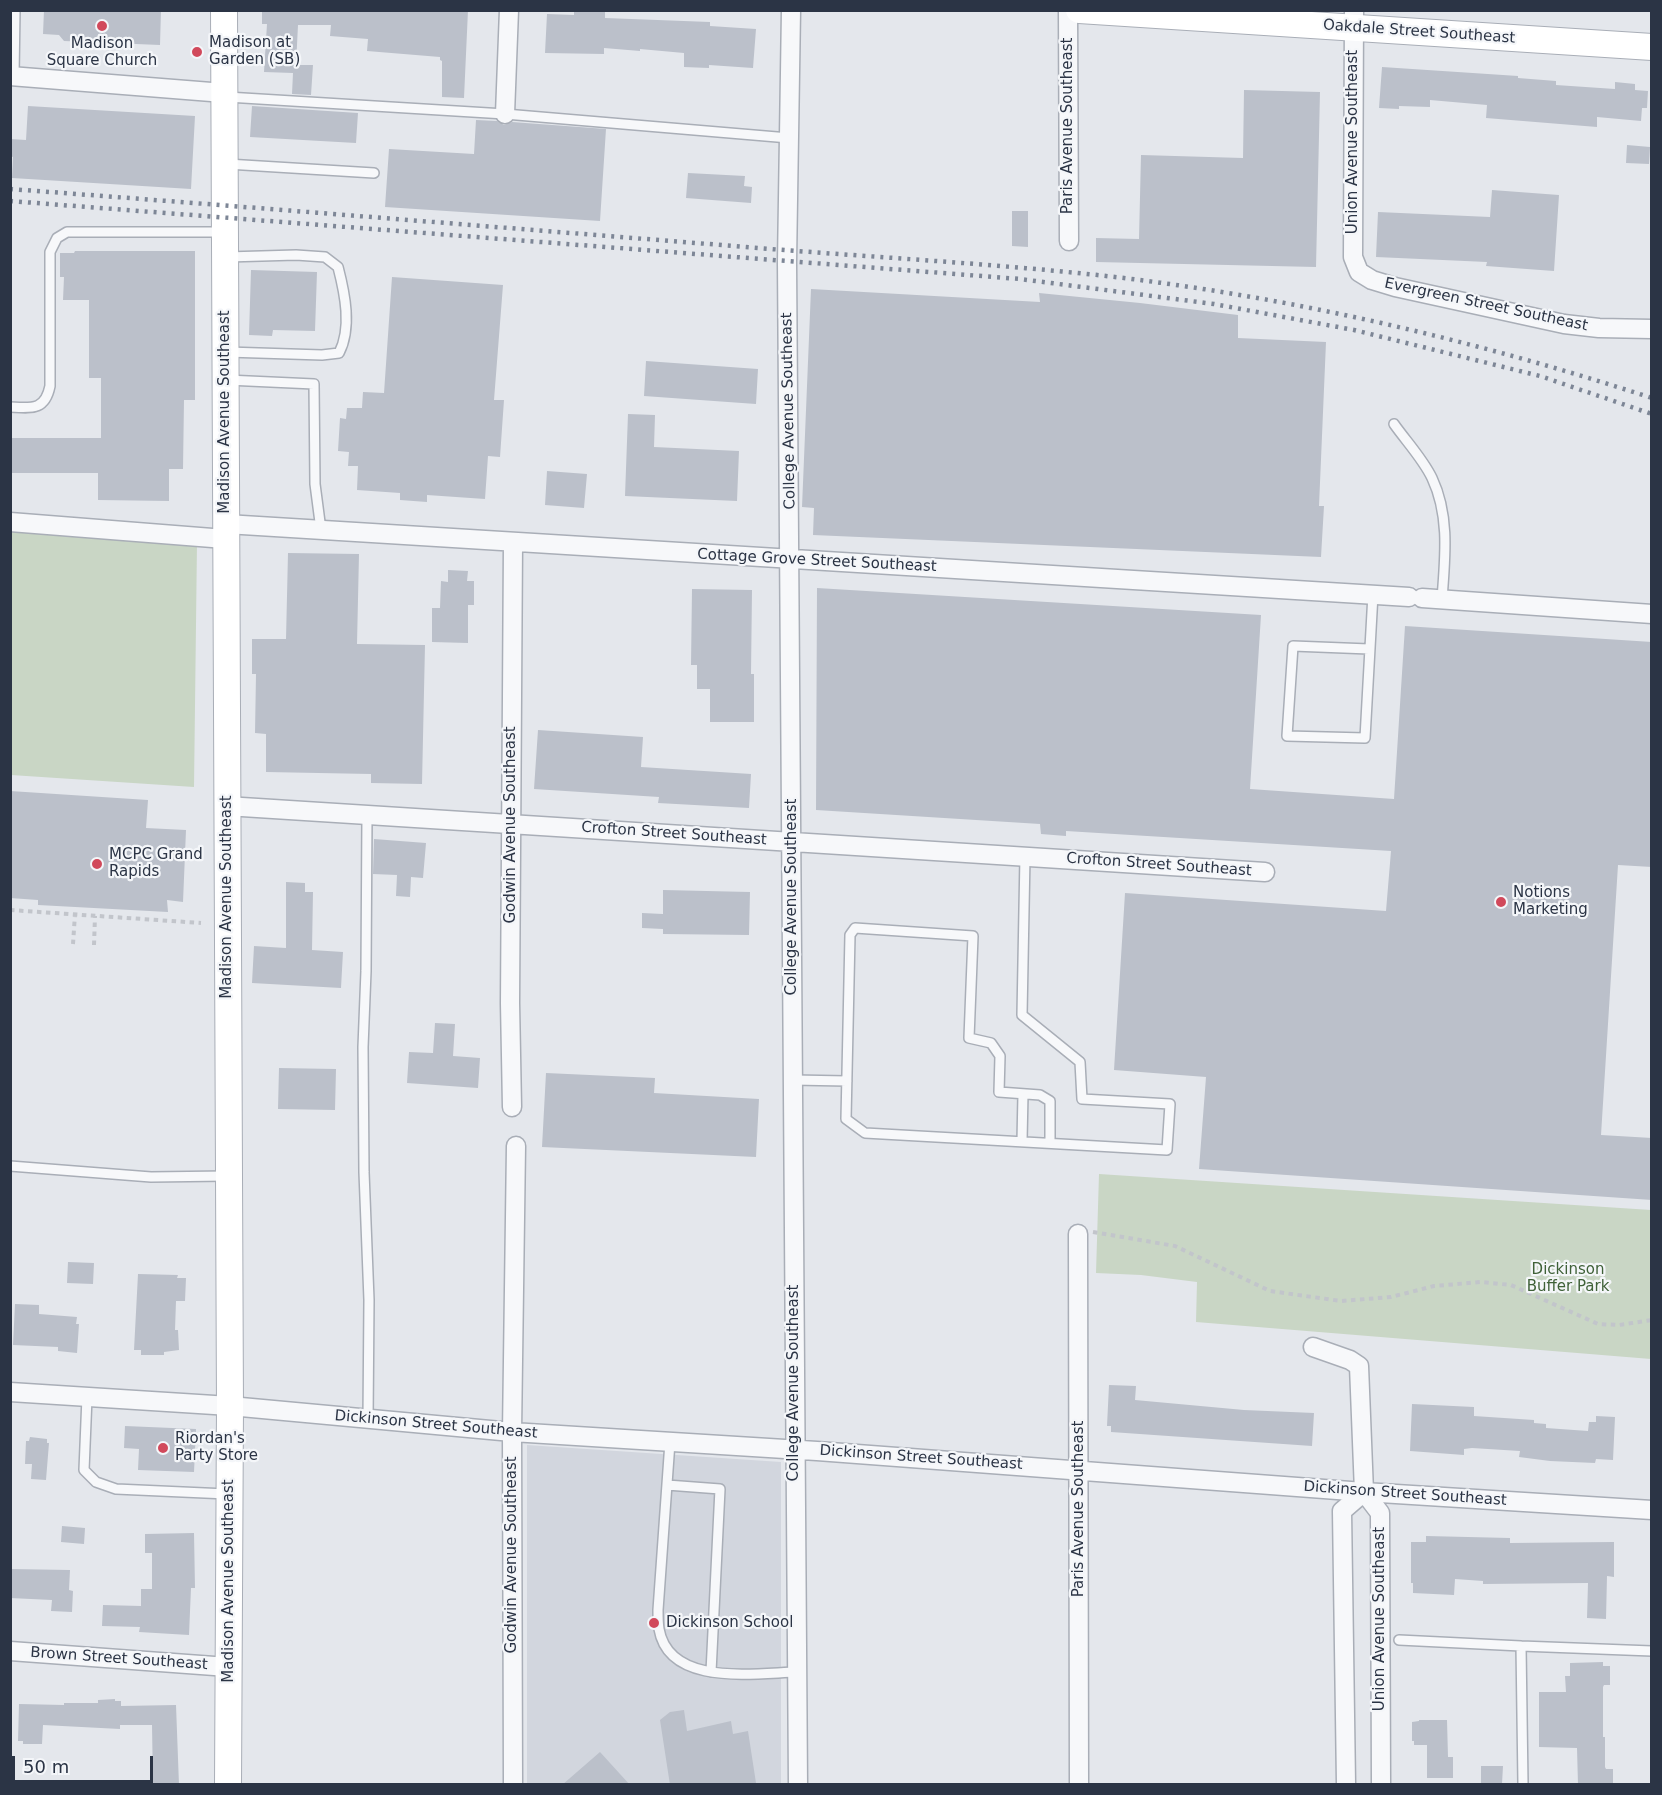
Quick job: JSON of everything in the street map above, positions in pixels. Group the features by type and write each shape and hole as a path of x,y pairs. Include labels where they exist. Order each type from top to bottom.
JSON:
{"street":[{"name":"Madison Avenue Southeast","path":"224,10 230,1406 228,1785"},
{"path":"505,114 509,10"},
{"name":"College Avenue Southeast","path":"791,10 787,262 798,1785"},
{"name":"Paris Avenue Southeast","path":"1068,10 1069,241"},
{"name":"Oakdale Street Southeast","path":"1079,10 1354,19 1652,48"},
{"name":"Union Avenue Southeast","path":"1354,19 1353,257 1359,272"},
{"path":"12,76 224,95"},
{"name":"Evergreen Street Southeast","path":"1359,272 1372,280 1395,286 1564,324 1599,328 1652,329"},
{"name":"Cottage Grove Street Southeast","path":"10,522 225,532 321,530 1372,594 1652,614"},
{"name":"Godwin Avenue Southeast","path":"512,1107 510,1003 513,543"},
{"name":"Crofton Street Southeast","path":"226,806 1265,873"},
{"name":"Godwin Avenue Southeast","path":"513,1785 512,1432 516,1146"},
{"name":"Paris Avenue Southeast","path":"1078,1234 1079,1785"},
{"path":"1313,1347 1350,1360 1359,1366 1364,1492 1342,1511 1346,1785"},
{"name":"Dickinson Street Southeast","path":"10,1392 230,1406 512,1432 794,1449 1364,1492 1652,1510"},
{"name":"Union Avenue Southeast","path":"1364,1492 1380,1513 1381,1785"},
{"name":"Brown Street Southeast","path":"10,1651 228,1667"}],"lane":[{"path":"12,76 15,10"},
{"path":"224,95 505,114 789,138"},
{"path":"224,164 374,173"},
{"path":"10,407 33,408 43,403 49,395 50,252 57,238 67,232 224,232"},
{"path":"225,257 296,255 325,257 338,267 345,294 346,341 339,353 322,355 225,352"},
{"path":"225,380 314,384 315,484 321,530"},
{"path":"1394,424 1432,477 1443,510 1446,540 1442,599"},
{"path":"1370,649 1293,646 1287,736 1365,738 1370,649 1372,594"},
{"path":"367,815 363,1047 364,1172 369,1300 368,1419"},
{"path":"1025,856 1022,1015 1080,1062 1082,1099 1170,1104 1167,1150 865,1132 846,1119 850,935 855,928 973,936 969,1038 991,1043 1000,1056 999,1092 1040,1095 1050,1101 1050,1143"},
{"path":"793,1080 847,1081"},
{"path":"1022,1141 1023,1094"},
{"path":"10,1166 151,1178 228,1176"},
{"path":"87,1397 84,1470 96,1482 116,1489 229,1494"},
{"path":"670,1442 658,1610 659,1630 668,1649 684,1664 711,1672 724,1674 797,1672"},
{"path":"667,1485 720,1489 711,1672"},
{"path":"1400,1640 1652,1651"},
{"path":"1521,1646 1523,1785"}],"path":[{"path":"10,910 201,923"},
{"path":"73,944 75,914"},
{"path":"94,945 95,916"},
{"path":"1078,1234 1097,1231 1175,1246 1270,1291 1312,1298 1341,1301 1371,1299 1391,1297 1434,1286 1481,1282 1511,1285 1598,1324 1619,1325 1652,1320"}],"shaded area":[{"name":"Dickinson School","path":"527,1445 781,1462 781,1784 527,1784"}],"green space":[{"path":"10,529 197,543 194,787 11,775"},
{"name":"Dickinson Buffer Park","path":"1099,1174 1651,1210 1651,1359 1196,1322 1197,1282 1141,1275 1096,1273"}],"building":[{"name":"Madison Square Church","path":"44,10 161,10 160,45 64,41 59,35 43,34"},
{"path":"262,10 468,10 464,98 442,97 440,57 367,51 368,39 330,36 331,25 298,25 296,65 313,65 311,95 292,94 293,73 264,72 267,24 262,24"},
{"path":"574,11 605,12 605,18 710,22 710,26 756,29 753,68 709,65 709,68 684,67 684,53 640,49 640,51 604,48 604,54 545,53 547,14 574,15"},
{"path":"1382,67 1518,76 1518,78 1556,81 1556,85 1615,89 1615,82 1635,84 1635,90 1648,91 1647,108 1642,108 1641,121 1597,117 1597,127 1486,118 1487,105 1430,100 1430,107 1379,108"},
{"path":"1244,90 1320,92 1316,267 1096,262 1096,238 1139,239 1141,155 1243,158"},
{"path":"28,106 195,116 191,189 12,178 13,157 10,156 10,139 26,140"},
{"path":"252,106 358,113 356,143 250,137"},
{"path":"476,120 497,121 504,125 512,122 606,129 600,221 385,207 389,149 474,154"},
{"path":"1627,145 1650,147 1649,164 1626,163"},
{"path":"688,173 745,176 744,186 752,187 751,203 686,198"},
{"path":"1492,190 1559,195 1554,271 1486,266 1487,262 1376,257 1378,212 1490,217"},
{"path":"1012,211 1028,211 1028,247 1012,246"},
{"path":"75,251 195,251 195,400 184,400 183,469 169,469 169,501 98,500 98,473 10,473 10,438 101,438 101,378 89,378 89,300 63,300 64,277 60,277 60,253 74,253"},
{"path":"251,270 317,272 315,331 273,330 272,336 249,335"},
{"path":"392,277 503,285 494,400 504,400 500,457 488,456 485,499 427,495 427,502 400,500 400,493 357,490 358,466 348,466 349,452 338,451 340,418 346,419 347,408 362,408 363,392 384,393"},
{"path":"811,289 1040,302 1039,293 1140,303 1238,315 1238,338 1326,342 1319,506 1324,506 1321,557 813,535 814,508 802,507"},
{"path":"646,361 758,369 756,404 644,396"},
{"path":"628,414 655,415 654,447 739,451 737,501 625,496"},
{"path":"547,471 587,474 584,508 545,505"},
{"path":"288,553 359,554 357,644 425,645 422,784 371,783 371,774 266,772 266,734 255,733 256,674 252,674 252,639 286,639"},
{"path":"448,570 468,571 467,581 474,581 474,605 468,605 468,643 432,642 432,608 440,608 441,581 448,582"},
{"name":"Notions Marketing","path":"817,588 1261,615 1250,789 1394,799 1405,626 1652,642 1652,867 1618,865 1601,1135 1652,1138 1652,1200 1199,1169 1206,1077 1114,1070 1125,893 1386,911 1391,851 1066,831 1066,836 1041,834 1040,824 816,810"},
{"path":"692,589 752,590 751,674 754,674 754,722 710,722 710,689 697,689 697,665 691,665"},
{"path":"538,730 643,737 641,767 751,774 749,808 658,803 659,797 534,789"},
{"name":"MCPC Grand Rapids","path":"10,791 148,800 146,828 186,830 183,902 167,900 168,912 38,905 38,900 10,898"},
{"path":"374,839 426,843 423,878 411,877 410,897 396,896 397,875 373,874"},
{"path":"286,882 305,883 305,892 313,892 312,950 343,952 341,988 252,983 254,946 286,948"},
{"path":"663,890 750,892 749,935 663,934 663,929 642,928 642,913 663,914"},
{"path":"435,1023 455,1024 453,1056 480,1058 478,1088 407,1083 409,1052 433,1053"},
{"path":"279,1068 336,1069 335,1110 278,1109"},
{"path":"546,1073 655,1078 654,1093 759,1099 756,1157 542,1147"},
{"path":"68,1262 94,1263 93,1284 67,1283"},
{"path":"138,1274 178,1275 177,1278 186,1278 185,1301 176,1301 175,1330 178,1330 179,1350 164,1352 164,1355 141,1355 141,1350 134,1350"},
{"path":"15,1304 39,1305 39,1314 77,1317 76,1324 79,1324 77,1353 58,1351 58,1347 13,1345"},
{"path":"1109,1385 1136,1386 1135,1400 1244,1410 1314,1413 1312,1446 1111,1432 1111,1426 1107,1426"},
{"path":"1412,1404 1474,1407 1474,1416 1534,1420 1534,1423 1546,1424 1546,1428 1588,1431 1589,1422 1596,1422 1596,1416 1615,1417 1613,1460 1596,1459 1595,1463 1550,1461 1519,1457 1520,1451 1472,1448 1464,1449 1464,1455 1410,1451"},
{"path":"125,1426 196,1429 194,1472 138,1470 139,1449 124,1448"},
{"path":"30,1437 47,1439 49,1443 46,1480 31,1479 32,1464 25,1464 26,1441 29,1441"},
{"path":"62,1526 85,1528 84,1544 61,1542"},
{"path":"194,1533 195,1588 191,1588 189,1635 139,1632 140,1627 102,1626 103,1605 141,1606 141,1589 152,1589 152,1553 145,1553 145,1534"},
{"path":"1426,1536 1510,1538 1510,1543 1614,1542 1614,1577 1607,1576 1606,1619 1587,1618 1588,1583 1483,1584 1483,1581 1455,1579 1454,1595 1413,1593 1411,1542 1426,1542"},
{"path":"10,1569 70,1570 69,1590 73,1591 72,1612 51,1611 52,1600 10,1598"},
{"path":"1603,1662 1603,1666 1610,1666 1610,1685 1603,1687 1603,1737 1605,1737 1605,1767 1613,1769 1613,1785 1578,1785 1577,1748 1539,1747 1539,1692 1566,1692 1565,1676 1570,1676 1570,1663"},
{"path":"115,1699 115,1701 121,1701 121,1706 176,1705 179,1785 153,1785 152,1725 120,1725 120,1729 43,1725 42,1744 23,1744 23,1741 18,1741 19,1704 64,1705 64,1703 98,1703 98,1700"},
{"path":"684,1710 687,1731 731,1721 733,1734 748,1731 756,1783 749,1785 670,1785 660,1720 670,1712"},
{"path":"1447,1720 1448,1757 1453,1757 1453,1778 1427,1778 1427,1745 1414,1745 1412,1741 1412,1722"},
{"path":"600,1752 630,1785 562,1785"},
{"path":"1481,1766 1503,1766 1502,1784 1481,1783"}],"railway":[{"path":"10,189 978,264 1124,278 1258,298 1391,325 1522,359 1652,398"},
{"path":"10,201 1020,279 1214,304 1354,330 1540,376 1652,414"}],"place":[{"name":"Madison Square Church","path":"102,26"},
{"name":"Madison at Garden (SB)","path":"197,52"},
{"name":"MCPC Grand Rapids","path":"97,864"},
{"name":"Notions Marketing","path":"1501,902"},
{"name":"Riordan's Party Store","path":"163,1448"},
{"name":"Dickinson School","path":"654,1623"}]}
